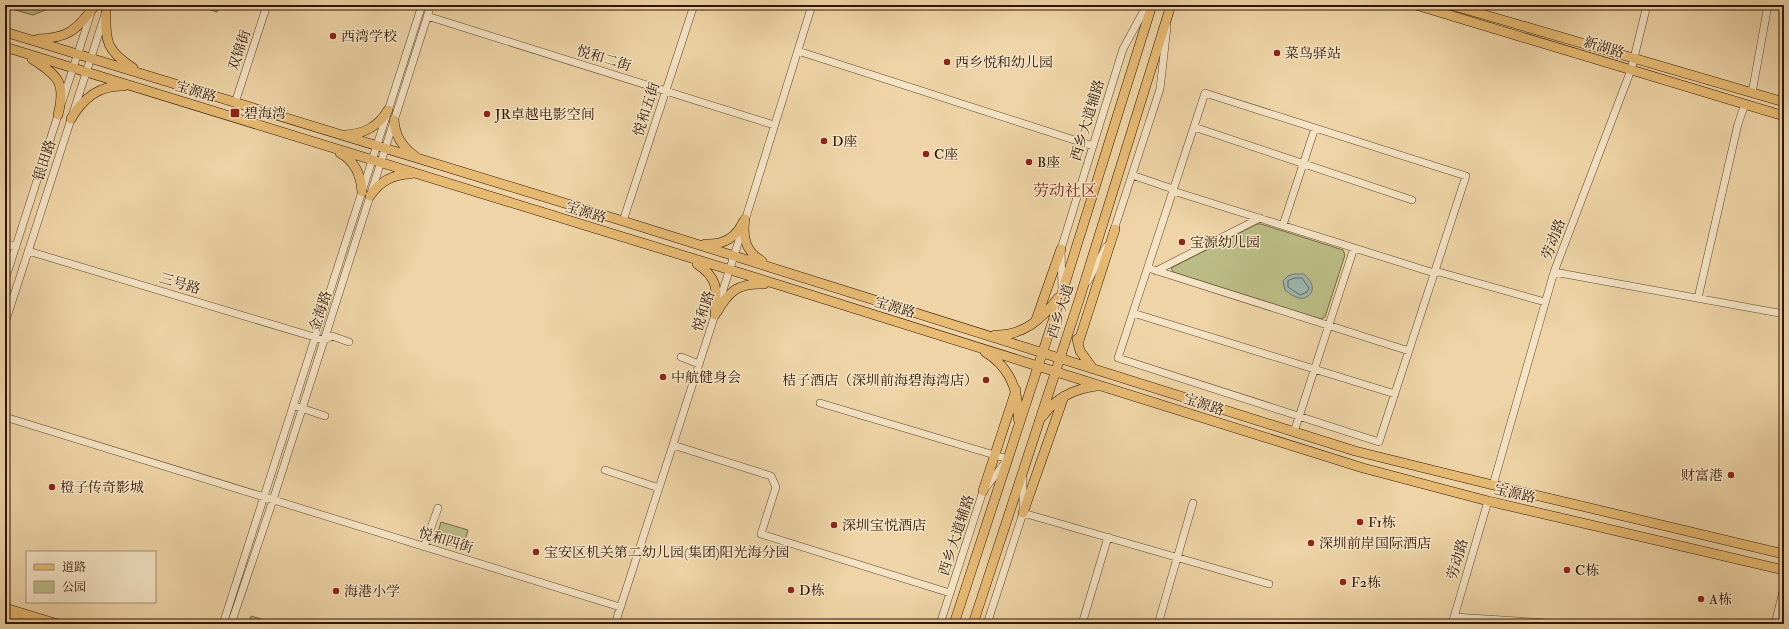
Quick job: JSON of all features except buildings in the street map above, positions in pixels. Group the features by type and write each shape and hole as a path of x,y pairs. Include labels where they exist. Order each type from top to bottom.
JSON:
{"main road":[{"name":"西乡大道","path":"954,624 1062,293 1152,5"},
{"name":"新湖路","path":"1416,5 1784,116"},
{"name":"新湖路","path":"1451,5 1784,102"},
{"path":"32,40 54,38 69,33 80,24 93,6"},
{"path":"107,8 106,36 108,44 118,57 141,74"},
{"name":"西乡大道","path":"973,624 1080,297 1170,9"},
{"name":"宝源路","path":"5,32 623,221 1356,451 1784,554"},
{"name":"宝源路","path":"5,47 729,271 776,284 1363,468 1488,501 1784,570"},
{"path":"17,50 47,69 59,81 62,100 58,115"},
{"path":"71,119 83,102 96,91 115,86 133,87"},
{"path":"340,135 357,134 371,129 384,119 388,110"},
{"path":"394,120 395,132 402,144 411,153 423,161"},
{"path":"332,148 343,154 353,164 360,177 366,194 391,177 410,174 425,177"},
{"path":"693,243 708,245 724,242 736,234 745,219"},
{"path":"745,219 744,238 750,251 754,256 763,262 785,272"},
{"path":"1078,344 1115,229"},
{"path":"1036,321 1061,249"},
{"path":"682,256 705,269 714,280 717,298 715,315"},
{"path":"715,315 728,294 735,289 754,284 776,284"},
{"path":"976,332 996,336 1006,335 1027,328 1036,321 1062,293"},
{"path":"1080,297 1077,326 1078,344 1084,357 1093,369"},
{"path":"973,346 990,356 1008,372 1016,390 1018,428"},
{"path":"1116,391 1112,386 1112,382 1115,378 1121,378"},
{"path":"1036,430 1051,407 1064,396 1073,391 1099,385"},
{"path":"983,492 1016,390"},
{"path":"1023,513 1064,396"},
{"path":"1746,561 1753,558 1755,554 1754,548 1750,545"},
{"path":"5,608 58,624"},
{"path":"5,617 26,624"}],"street":[{"name":"双锦街","path":"235,103 267,5"},
{"name":"金海路","path":"381,147 388,110 422,5"},
{"name":"金海路","path":"231,624 273,500 324,340 376,161 394,120 431,5"},
{"name":"悦和五街","path":"623,221 694,5"},
{"name":"悦和路","path":"615,624 734,256 812,5"},
{"name":"西乡大道辅路","path":"1062,293 1061,249 1123,49 1147,5"},
{"name":"劳动路","path":"1493,485 1554,272 1634,59 1647,5"},
{"path":"1752,93 1768,5"},
{"name":"银田路","path":"5,280 93,6"},
{"name":"银田路","path":"5,323 107,8"},
{"path":"1080,297 1115,229 1160,89 1170,9"},
{"name":"悦和二街","path":"427,16 774,125"},
{"path":"798,51 1093,146"},
{"path":"1205,93 1315,128 1466,176 1379,442 1118,358 1205,93"},
{"path":"1698,298 1738,124 1745,104"},
{"path":"1194,127 1412,200"},
{"path":"1283,225 1315,128"},
{"path":"1132,175 1173,190 1434,273 1439,272 1545,302"},
{"name":"金海路","path":"223,624 316,337 366,194"},
{"path":"1156,271 1260,218"},
{"path":"5,244 16,247"},
{"path":"1294,432 1354,248"},
{"name":"三号路","path":"28,251 324,340"},
{"path":"1148,268 1409,351"},
{"path":"1554,272 1784,314"},
{"path":"1133,312 1395,394"},
{"path":"324,340 332,336 348,342"},
{"path":"680,357 699,364"},
{"path":"820,403 1008,460"},
{"path":"294,406 325,416"},
{"name":"悦和四街","path":"5,417 620,607"},
{"path":"673,444 771,476 776,487 761,534 950,593"},
{"name":"西乡大道辅路","path":"940,624 983,492 1008,460"},
{"path":"605,470 659,488"},
{"path":"987,624 1023,513 1022,473"},
{"name":"劳动路","path":"1452,621 1488,501"},
{"path":"1158,624 1193,503"},
{"path":"424,547 438,508"},
{"path":"1023,513 1269,584"},
{"path":"1082,624 1108,537"},
{"path":"1775,624 1784,587"},
{"path":"1452,621 1563,624"}],"green space":[{"path":"5,5 58,5 33,15 5,7"},
{"path":"195,5 220,5 217,12"},
{"path":"1257,224 1343,250 1345,255 1325,317 1321,319 1173,272 1171,268"},
{"path":"441,522 468,530 463,547 436,539"},
{"path":"251,616 277,624 249,623"}],"water":[{"path":"1294,274 1304,274 1312,285 1311,293 1307,297 1300,298 1285,290 1283,281 1288,276"}],"place":[{"name":"西湾学校","path":"333,36"},
{"name":"菜鸟驿站","path":"1277,53"},
{"name":"西乡悦和幼儿园","path":"947,62"},
{"name":"碧海湾","path":"235,113"},
{"name":"JR卓越电影空间","path":"487,114"},
{"name":"D座","path":"824,141"},
{"name":"C座","path":"926,154"},
{"name":"B座","path":"1029,162"},
{"name":"宝源幼儿园","path":"1182,242"},
{"name":"中航健身会","path":"663,377"},
{"name":"桔子酒店（深圳前海碧海湾店）","path":"986,380"},
{"name":"财富港","path":"1731,475"},
{"name":"橙子传奇影城","path":"52,487"},
{"name":"F1栋","path":"1360,522"},
{"name":"深圳宝悦酒店","path":"834,525"},
{"name":"深圳前岸国际酒店","path":"1311,543"},
{"name":"宝安区机关第二幼儿园(集团)阳光海分园","path":"536,552"},
{"name":"C栋","path":"1567,570"},
{"name":"F2栋","path":"1343,582"},
{"name":"D栋","path":"791,590"},
{"name":"海港小学","path":"336,591"},
{"name":"A栋","path":"1701,599"}],"district":[{"name":"劳动社区","path":"1065,190"}]}
